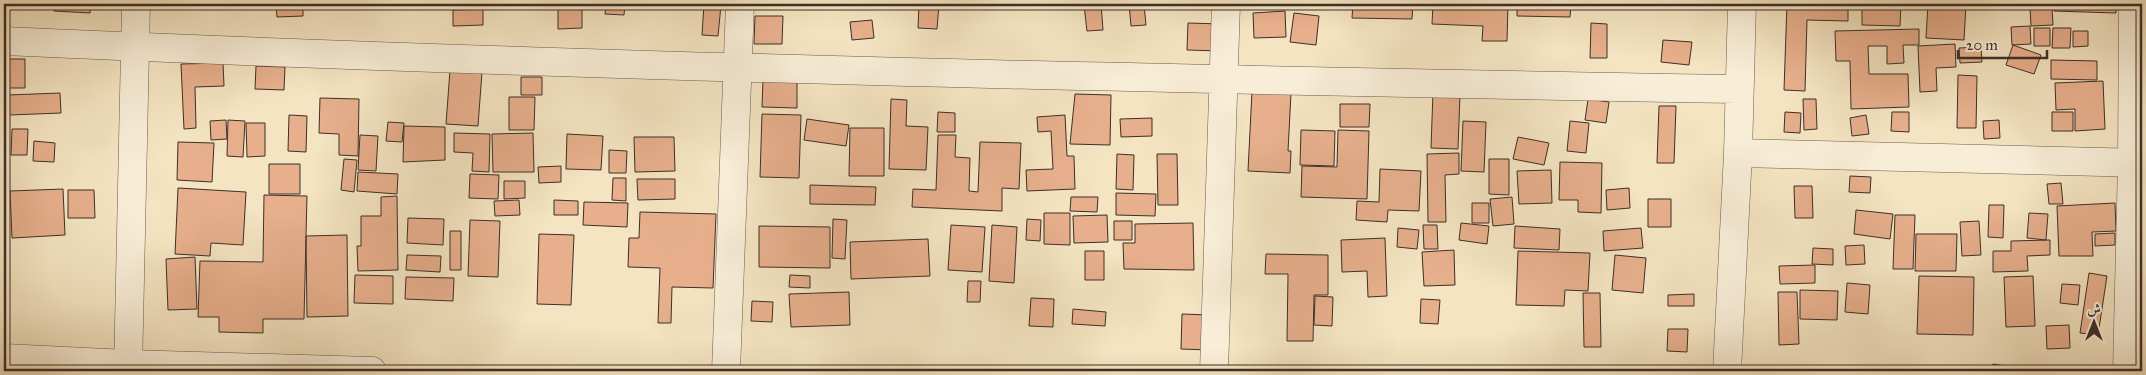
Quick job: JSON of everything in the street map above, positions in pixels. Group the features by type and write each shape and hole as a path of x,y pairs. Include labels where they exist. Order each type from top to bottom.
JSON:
{"street":[{"path":"128,368 136,4"},
{"path":"726,371 740,4"},
{"path":"1214,371 1226,4"},
{"path":"1726,371 1738,153 1738,89 1742,4"},
{"path":"2127,371 2137,163 2133,4"},
{"path":"4,41 738,67 1224,80 1738,89"},
{"path":"1738,153 2137,163"},
{"path":"4,358 128,368 372,371"}],"building":[{"path":"54,4 91,4 90,13 54,11"},
{"path":"276,4 303,4 303,16 277,17"},
{"path":"558,4 582,4 582,28 558,29"},
{"path":"606,4 625,4 624,15 605,14"},
{"path":"704,4 721,5 718,36 702,35"},
{"path":"919,4 939,4 937,29 918,28"},
{"path":"1101,4 1103,30 1087,31 1084,5"},
{"path":"1129,4 1144,4 1146,25 1131,26"},
{"path":"1353,4 1413,4 1412,19 1352,18"},
{"path":"1433,4 1508,4 1507,41 1482,41 1483,26 1432,24"},
{"path":"1517,4 1571,4 1570,17 1517,16"},
{"path":"1787,4 1848,4 1848,21 1807,20 1805,91 1784,90"},
{"path":"1862,4 1901,4 1900,26 1862,25"},
{"path":"1928,4 1966,4 1964,40 1926,38"},
{"path":"2054,4 2116,4 2116,13 2054,11"},
{"path":"2052,7 2053,25 2031,26 2030,8"},
{"path":"483,9 483,25 453,26 453,10"},
{"path":"1285,11 1286,37 1254,38 1253,13"},
{"path":"1294,13 1319,16 1316,45 1290,42"},
{"path":"755,16 783,16 782,44 754,44"},
{"path":"872,20 874,38 852,40 850,22"},
{"path":"1188,23 1222,24 1221,51 1187,50"},
{"path":"1591,23 1607,24 1607,58 1590,58"},
{"path":"2030,26 2031,44 2012,45 2011,27"},
{"path":"2034,28 2050,28 2050,46 2034,46"},
{"path":"2053,28 2071,28 2070,48 2052,48"},
{"path":"1919,29 1919,45 1903,45 1904,63 1887,64 1887,46 1868,46 1869,74 1908,74 1909,107 1851,109 1850,61 1836,61 1835,31"},
{"path":"2073,31 2088,31 2088,46 2073,47"},
{"path":"1663,40 1692,42 1689,65 1661,62"},
{"path":"1955,44 1956,67 1936,68 1937,91 1920,92 1918,46"},
{"path":"2013,45 2041,55 2034,74 2006,65"},
{"path":"1981,47 1982,62 1960,63 1959,48"},
{"path":"4,59 25,59 25,88 4,88"},
{"path":"2051,60 2097,61 2097,80 2051,79"},
{"path":"223,63 224,86 195,87 196,128 184,129 181,64"},
{"path":"256,66 285,67 284,90 255,89"},
{"path":"450,70 482,72 478,126 446,124"},
{"path":"1958,75 1977,76 1976,128 1957,128"},
{"path":"521,77 542,77 542,95 521,95"},
{"path":"763,79 797,80 797,108 762,107"},
{"path":"2103,81 2105,129 2075,131 2075,109 2056,110 2055,83"},
{"path":"1252,91 1291,93 1288,151 1291,151 1290,173 1248,171"},
{"path":"1433,92 1460,94 1458,149 1431,148"},
{"path":"60,93 61,113 9,115 8,95"},
{"path":"1075,94 1111,95 1110,145 1070,144"},
{"path":"509,97 535,97 534,130 509,130"},
{"path":"320,98 359,99 358,156 339,155 339,134 319,133"},
{"path":"891,99 907,100 906,126 928,127 926,170 889,169"},
{"path":"1588,99 1609,102 1606,123 1585,120"},
{"path":"1803,99 1816,99 1817,129 1804,130"},
{"path":"1340,104 1370,104 1369,127 1340,127"},
{"path":"1659,106 1676,106 1674,163 1657,163"},
{"path":"938,112 955,113 955,132 937,132"},
{"path":"1785,112 1801,113 1800,133 1784,132"},
{"path":"1892,112 1909,112 1909,132 1891,131"},
{"path":"2052,112 2073,112 2073,131 2052,131"},
{"path":"762,114 801,115 799,178 760,177"},
{"path":"289,115 307,116 306,152 288,151"},
{"path":"1065,115 1067,156 1074,156 1075,189 1027,191 1026,170 1053,169 1051,131 1038,132 1037,117"},
{"path":"1866,115 1869,134 1852,136 1850,118"},
{"path":"1152,118 1152,136 1121,137 1120,119"},
{"path":"807,119 849,125 846,146 804,140"},
{"path":"226,120 227,139 211,140 210,121"},
{"path":"228,120 245,121 243,157 227,156"},
{"path":"1999,120 2000,138 1984,139 1983,121"},
{"path":"1463,121 1486,122 1484,172 1461,171"},
{"path":"1570,121 1589,123 1586,153 1567,151"},
{"path":"388,122 404,123 402,142 386,141"},
{"path":"246,123 265,123 265,156 247,157"},
{"path":"404,126 445,127 445,160 403,162"},
{"path":"850,128 884,128 884,176 849,176"},
{"path":"12,129 28,129 27,155 11,155"},
{"path":"1301,130 1335,131 1334,166 1300,165"},
{"path":"1338,130 1369,131 1367,199 1301,197 1302,166 1337,167"},
{"path":"454,133 490,134 489,172 472,171 473,153 454,152"},
{"path":"533,133 534,172 493,172 492,134"},
{"path":"567,134 603,136 601,170 566,169"},
{"path":"360,135 378,136 376,171 358,170"},
{"path":"938,135 956,135 955,157 970,158 969,191 978,192 980,142 1021,143 1019,189 1002,188 1002,211 912,207 913,189 936,190"},
{"path":"634,137 674,137 675,171 635,172"},
{"path":"1518,137 1549,143 1544,165 1513,159"},
{"path":"34,141 55,143 54,162 33,161"},
{"path":"178,142 214,143 212,182 177,180"},
{"path":"609,150 627,151 626,173 609,173"},
{"path":"1459,153 1459,174 1445,175 1446,222 1428,222 1427,154"},
{"path":"1117,154 1134,155 1133,190 1116,189"},
{"path":"1157,154 1177,154 1178,205 1158,205"},
{"path":"344,159 357,160 354,192 341,190"},
{"path":"1489,159 1509,159 1509,195 1489,194"},
{"path":"1560,162 1602,163 1601,213 1578,212 1578,200 1559,200"},
{"path":"269,164 300,164 300,194 269,194"},
{"path":"561,166 561,182 539,183 538,167"},
{"path":"1380,169 1421,171 1419,211 1388,210 1387,222 1356,220 1357,201 1379,202"},
{"path":"1551,170 1552,203 1519,204 1517,171"},
{"path":"358,172 398,174 397,194 357,191"},
{"path":"470,174 499,175 498,199 469,198"},
{"path":"1850,176 1871,177 1870,193 1849,192"},
{"path":"613,178 626,178 626,201 612,200"},
{"path":"637,179 675,179 675,199 638,200"},
{"path":"504,181 525,181 525,198 504,199"},
{"path":"2061,183 2063,204 2049,204 2047,184"},
{"path":"810,185 876,187 875,205 810,204"},
{"path":"1794,186 1812,186 1813,218 1795,218"},
{"path":"178,188 246,192 243,245 211,243 210,256 175,254"},
{"path":"1629,188 1630,208 1607,210 1606,190"},
{"path":"63,189 65,235 12,238 10,191"},
{"path":"68,190 94,190 95,218 68,218"},
{"path":"1116,193 1156,194 1155,216 1116,215"},
{"path":"264,195 307,196 304,319 263,319 263,333 219,332 219,317 198,317 200,261 263,262"},
{"path":"397,196 398,270 358,271 357,246 361,246 361,216 381,216 381,197"},
{"path":"1071,197 1098,197 1097,212 1070,211"},
{"path":"1512,197 1514,224 1493,226 1490,199"},
{"path":"1648,199 1671,199 1671,227 1648,227"},
{"path":"519,200 520,215 495,216 494,201"},
{"path":"554,200 578,201 578,215 554,215"},
{"path":"584,202 628,203 627,227 583,225"},
{"path":"1472,203 1489,203 1489,223 1472,223"},
{"path":"2115,203 2116,231 2092,232 2093,256 2059,256 2057,206"},
{"path":"1989,205 2004,205 2003,238 1988,237"},
{"path":"1856,210 1893,214 1890,239 1854,234"},
{"path":"640,212 716,214 713,288 672,287 671,323 658,323 660,268 628,267 629,238 639,238"},
{"path":"1044,213 1070,213 1070,245 1044,244"},
{"path":"2029,213 2048,214 2046,240 2027,238"},
{"path":"1107,215 1108,242 1074,243 1073,216"},
{"path":"1895,215 1915,215 1913,269 1893,269"},
{"path":"408,218 444,219 443,245 407,243"},
{"path":"833,219 847,220 845,259 832,258"},
{"path":"1027,219 1041,220 1040,241 1026,240"},
{"path":"470,220 500,221 498,277 468,276"},
{"path":"1114,221 1132,221 1132,240 1114,240"},
{"path":"1979,221 1981,255 1962,256 1960,222"},
{"path":"1193,223 1194,270 1124,269 1123,243 1135,243 1135,224"},
{"path":"1461,223 1489,226 1487,244 1459,240"},
{"path":"951,225 985,227 982,272 948,270"},
{"path":"992,225 1017,227 1014,283 989,281"},
{"path":"1423,225 1437,225 1438,249 1424,249"},
{"path":"759,226 830,227 830,268 759,267"},
{"path":"1515,226 1560,229 1559,250 1514,248"},
{"path":"1398,228 1419,230 1417,249 1397,247"},
{"path":"1641,228 1643,248 1604,251 1603,231"},
{"path":"450,231 461,231 461,270 450,270"},
{"path":"2115,233 2115,245 2095,246 2095,234"},
{"path":"539,234 574,235 571,305 537,304"},
{"path":"1916,234 1957,234 1956,271 1915,271"},
{"path":"347,235 348,316 307,317 306,236"},
{"path":"1385,238 1387,296 1368,297 1367,271 1342,272 1341,240"},
{"path":"928,239 930,276 851,279 850,242"},
{"path":"2050,240 2050,255 2027,256 2028,271 1993,272 1993,251 2011,251 2011,241"},
{"path":"1864,245 1865,264 1846,265 1845,246"},
{"path":"1813,248 1833,249 1833,265 1812,264"},
{"path":"1454,250 1455,285 1424,286 1422,252"},
{"path":"1085,251 1104,251 1104,280 1085,280"},
{"path":"1518,251 1590,253 1588,291 1565,290 1564,306 1516,305"},
{"path":"1266,254 1328,255 1328,295 1314,295 1313,341 1287,341 1288,274 1265,274"},
{"path":"407,255 441,256 440,272 406,270"},
{"path":"1615,255 1646,258 1643,293 1612,290"},
{"path":"195,257 197,309 168,310 166,259"},
{"path":"1815,265 1815,283 1780,284 1779,266"},
{"path":"2089,273 2107,276 2098,335 2080,333"},
{"path":"355,275 393,276 393,304 354,303"},
{"path":"790,275 810,276 810,288 789,287"},
{"path":"1919,276 1974,277 1973,335 1917,334"},
{"path":"2033,276 2035,326 2006,327 2004,277"},
{"path":"406,277 454,278 453,301 405,299"},
{"path":"968,281 981,281 980,302 967,302"},
{"path":"1847,283 1870,285 1868,314 1845,312"},
{"path":"2062,284 2080,285 2078,305 2060,303"},
{"path":"1800,290 1838,291 1837,320 1800,319"},
{"path":"849,292 850,325 791,327 789,294"},
{"path":"1778,292 1797,292 1799,344 1779,345"},
{"path":"1583,293 1600,293 1601,347 1584,347"},
{"path":"1694,294 1694,306 1668,306 1668,295"},
{"path":"1315,296 1333,297 1332,326 1314,325"},
{"path":"1031,298 1054,299 1053,327 1029,326"},
{"path":"1421,299 1440,300 1438,324 1420,323"},
{"path":"752,301 773,302 772,322 751,321"},
{"path":"1073,309 1106,312 1105,326 1072,324"},
{"path":"1182,314 1210,315 1209,350 1181,349"},
{"path":"2069,325 2070,348 2047,349 2046,326"},
{"path":"1668,329 1688,329 1687,352 1667,351"},
{"path":"1993,364 2025,369 2025,371 1992,371"}]}
